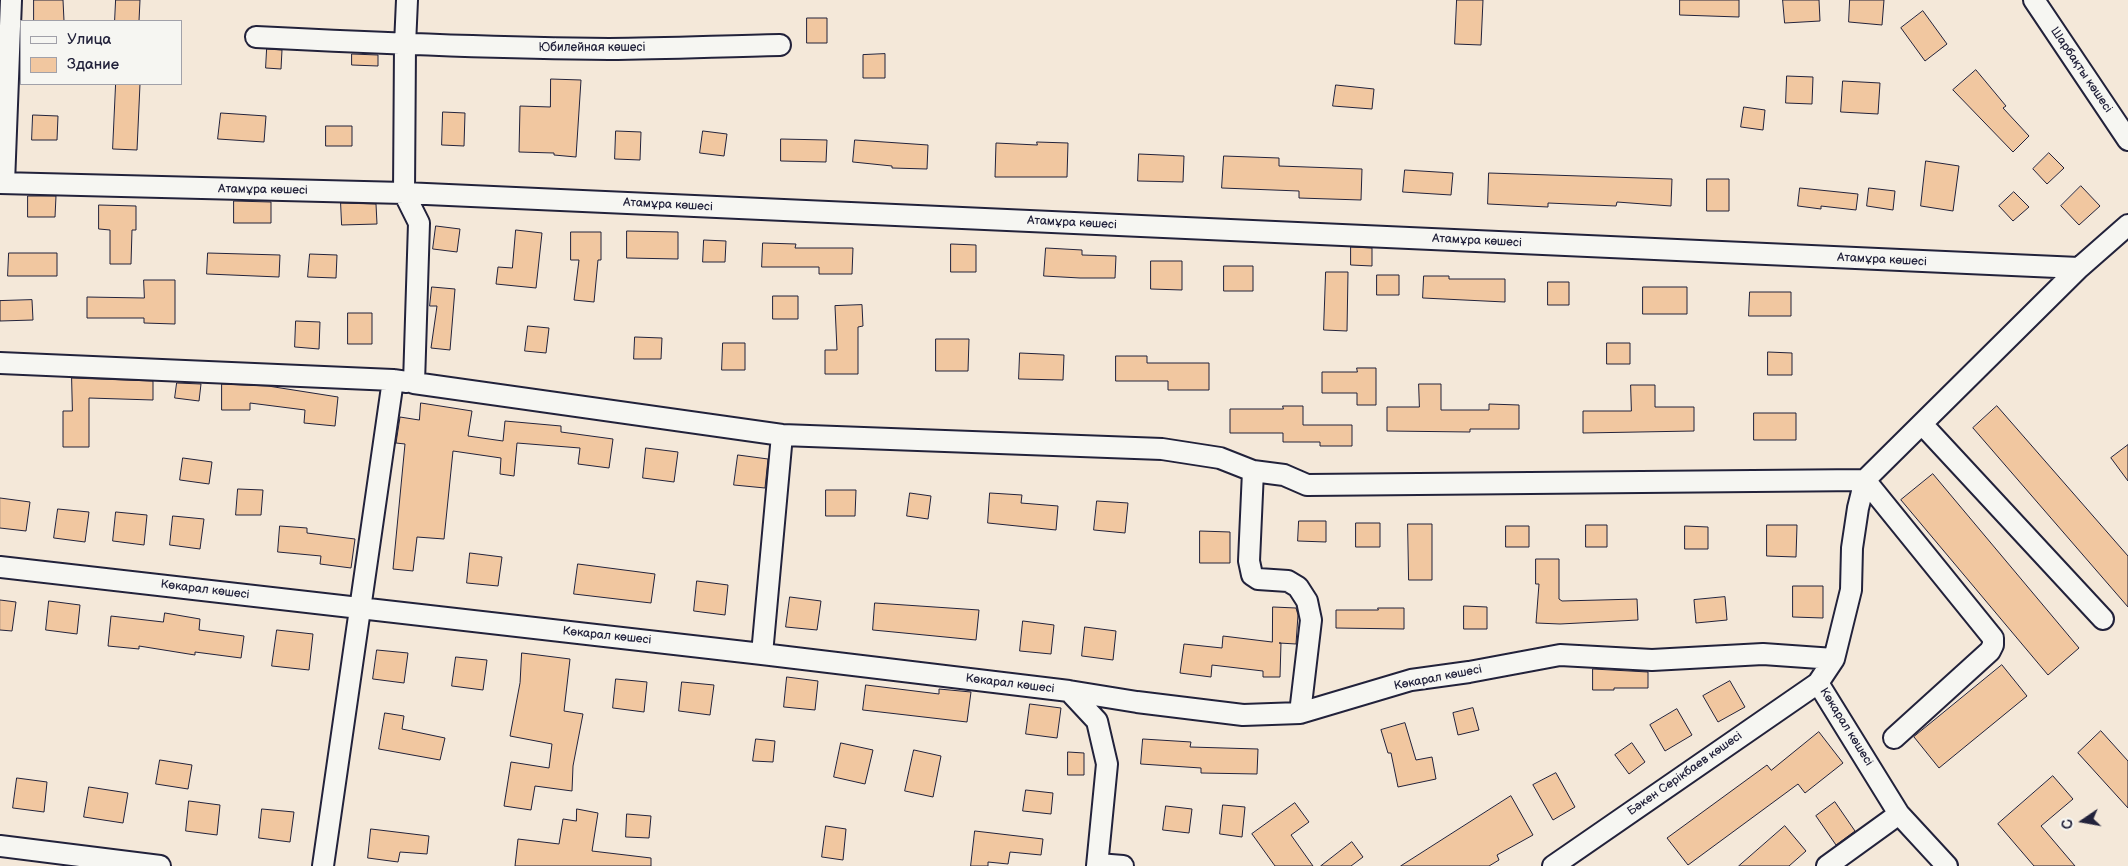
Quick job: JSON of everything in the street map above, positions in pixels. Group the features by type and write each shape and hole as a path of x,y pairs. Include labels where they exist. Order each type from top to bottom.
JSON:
{"street":[{"path":"2,183 11,0"},
{"path":"407,0 404,193 419,223 414,383"},
{"name":"Шарбақты көшесі","path":"2034,0 2128,140"},
{"name":"Юбилейная көшесі","path":"256,37 405,45 603,49 780,45"},
{"name":"Атамұра көшесі","path":"2,183 404,193 2079,268"},
{"path":"1834,659 1851,590 1852,548 1858,508 1865,480 2079,268 2128,225"},
{"path":"0,363 393,380 782,434 1162,449 1220,458 1253,471 1284,475 1307,485 1865,480"},
{"path":"323,866 393,380"},
{"path":"1922,424 2103,619"},
{"path":"762,654 782,434"},
{"path":"1253,471 1249,561 1252,575 1258,579 1288,581 1298,587 1307,601 1311,620 1300,713"},
{"path":"1865,480 1992,638 1993,646 1990,651 1894,738"},
{"name":"Көкарал көшесі","path":"0,567 762,654 1069,691 1137,702 1243,715 1300,713 1412,680 1560,655 1652,660 1763,654 1834,659 1818,683 1899,814 1947,866"},
{"name":"Бәкен Серікбаев көшесі","path":"1553,866 1818,683"},
{"path":"1069,691 1097,721 1106,764 1097,865 1123,866"},
{"path":"1827,866 1899,814"},
{"path":"0,846 160,866"}],"building":[{"path":"34,0 63,0 64,20 34,20"},
{"path":"116,0 140,0 139,20 115,20"},
{"path":"1457,0 1483,0 1481,45 1455,44"},
{"path":"1680,0 1739,0 1739,17 1680,15"},
{"path":"1783,0 1819,0 1820,21 1785,23"},
{"path":"1850,0 1884,0 1882,25 1849,22"},
{"path":"1923,11 1947,44 1925,61 1901,28"},
{"path":"807,18 827,18 827,43 807,43"},
{"path":"267,49 282,50 281,69 266,68"},
{"path":"352,54 378,55 378,66 352,65"},
{"path":"885,54 885,78 863,78 863,55"},
{"path":"1976,70 2006,106 2003,108 2029,136 2013,152 1953,90"},
{"path":"1787,76 1813,77 1812,104 1786,103"},
{"path":"551,79 581,80 576,157 554,155 554,153 519,152 520,106 550,107"},
{"path":"1843,81 1880,83 1878,114 1841,112"},
{"path":"116,85 140,85 137,150 113,149"},
{"path":"1336,85 1374,89 1372,109 1333,106"},
{"path":"1744,107 1765,110 1763,130 1741,127"},
{"path":"443,112 465,113 464,146 442,145"},
{"path":"221,113 266,116 264,142 218,139"},
{"path":"33,115 58,116 57,140 32,140"},
{"path":"326,126 352,126 352,146 326,146"},
{"path":"616,131 641,132 640,160 615,159"},
{"path":"703,131 727,134 724,156 700,153"},
{"path":"781,139 827,140 826,162 781,161"},
{"path":"855,140 928,145 927,169 892,168 892,166 853,162"},
{"path":"1037,142 1068,143 1067,177 995,177 996,143 1037,145"},
{"path":"2049,153 2064,168 2047,184 2033,169"},
{"path":"1139,154 1184,156 1183,182 1138,181"},
{"path":"1224,156 1279,158 1279,166 1362,169 1361,200 1299,198 1299,191 1222,188"},
{"path":"1926,161 1959,166 1953,211 1921,206"},
{"path":"1405,170 1453,173 1451,195 1403,192"},
{"path":"1489,173 1672,179 1671,206 1617,202 1616,206 1548,203 1548,207 1488,204"},
{"path":"1707,179 1729,179 1729,211 1707,211"},
{"path":"2081,186 2100,206 2079,225 2061,206"},
{"path":"1800,188 1858,194 1856,210 1821,206 1821,209 1798,206"},
{"path":"1869,188 1895,191 1893,210 1867,206"},
{"path":"2014,192 2029,207 2013,221 1999,206"},
{"path":"28,196 56,196 55,217 28,217"},
{"path":"234,201 271,202 271,223 234,223"},
{"path":"341,203 376,204 377,224 342,225"},
{"path":"99,205 136,206 136,230 132,230 131,264 110,264 110,230 99,229"},
{"path":"436,226 460,229 457,252 433,249"},
{"path":"516,230 542,233 536,288 496,284 498,267 512,268"},
{"path":"627,231 678,232 678,259 627,258"},
{"path":"571,232 601,232 601,260 598,260 594,302 574,300 579,260 571,260"},
{"path":"704,240 726,241 725,262 703,262"},
{"path":"763,243 796,244 795,248 853,248 852,274 819,274 819,267 762,267"},
{"path":"951,244 976,245 976,272 951,272"},
{"path":"1351,247 1372,248 1372,266 1351,265"},
{"path":"1046,248 1082,250 1082,255 1116,256 1115,278 1044,276"},
{"path":"9,253 57,253 57,276 8,276"},
{"path":"208,253 280,255 279,277 207,274"},
{"path":"310,254 337,255 336,278 308,277"},
{"path":"1151,261 1182,261 1182,290 1151,289"},
{"path":"1224,266 1253,266 1253,291 1224,291"},
{"path":"1326,272 1348,272 1347,331 1324,330"},
{"path":"1377,275 1399,275 1399,295 1377,295"},
{"path":"1424,276 1449,276 1449,279 1505,279 1505,302 1423,298"},
{"path":"144,280 175,280 175,324 144,323 144,318 87,318 87,297 144,298"},
{"path":"1548,282 1569,282 1569,305 1548,305"},
{"path":"432,287 455,289 450,350 431,348 437,306 430,306"},
{"path":"1643,287 1687,287 1687,314 1643,314"},
{"path":"1750,292 1791,292 1791,316 1749,316"},
{"path":"773,296 798,296 798,319 773,319"},
{"path":"32,300 33,320 0,321 0,301"},
{"path":"862,305 863,326 858,327 858,374 825,374 825,350 837,350 835,306"},
{"path":"348,313 372,313 372,344 348,344"},
{"path":"296,321 320,322 319,349 295,347"},
{"path":"528,326 549,328 546,353 525,351"},
{"path":"635,337 662,338 661,359 634,359"},
{"path":"936,339 969,339 968,371 936,371"},
{"path":"723,343 745,343 745,370 722,370"},
{"path":"1607,343 1630,343 1630,364 1607,364"},
{"path":"1768,352 1792,353 1792,375 1768,375"},
{"path":"1020,353 1064,355 1063,380 1019,379"},
{"path":"1116,356 1147,356 1147,363 1209,363 1209,390 1168,390 1168,381 1116,381"},
{"path":"1357,368 1376,368 1376,405 1357,405 1357,393 1322,393 1322,372 1357,372"},
{"path":"72,378 153,381 153,400 89,398 89,447 63,447 63,411 72,411"},
{"path":"177,383 201,384 199,401 175,398"},
{"path":"222,384 268,386 338,397 335,426 304,423 305,410 250,403 250,410 222,410"},
{"path":"1419,384 1441,384 1441,410 1489,410 1489,404 1519,405 1519,429 1470,429 1470,432 1387,431 1387,407 1419,407"},
{"path":"1631,385 1655,385 1655,407 1694,407 1694,431 1583,433 1583,411 1631,411"},
{"path":"421,403 472,411 468,436 503,441 505,421 561,426 561,432 613,439 609,468 578,464 580,448 517,443 514,476 500,474 501,458 453,451 444,539 417,537 413,571 393,569 405,444 396,443 400,417 419,420"},
{"path":"1283,406 1303,406 1303,425 1352,425 1352,446 1320,446 1320,442 1283,442 1283,433 1230,433 1230,409 1283,409"},
{"path":"1997,406 2128,556 2128,607 1973,428"},
{"path":"1754,413 1796,413 1796,440 1754,440"},
{"path":"2128,445 2128,481 2111,458"},
{"path":"646,448 678,452 674,482 643,478"},
{"path":"738,455 768,459 765,488 734,485"},
{"path":"183,458 212,462 209,484 180,480"},
{"path":"1933,474 2079,648 2048,675 1901,500"},
{"path":"238,489 263,490 261,515 236,515"},
{"path":"826,490 856,490 855,516 826,516"},
{"path":"910,493 931,496 928,519 907,516"},
{"path":"990,493 1022,495 1021,503 1058,506 1056,530 988,523"},
{"path":"0,498 30,502 26,531 0,528"},
{"path":"1097,501 1128,503 1125,533 1094,530"},
{"path":"58,509 89,512 85,542 54,538"},
{"path":"116,512 147,515 144,545 113,541"},
{"path":"173,516 204,519 200,549 170,545"},
{"path":"1299,521 1326,521 1326,542 1298,541"},
{"path":"1356,523 1380,523 1380,547 1356,547"},
{"path":"1408,524 1432,524 1432,580 1409,580"},
{"path":"1586,525 1607,525 1607,547 1586,547"},
{"path":"1767,525 1797,525 1796,557 1767,556"},
{"path":"280,526 307,528 307,533 355,539 351,568 320,564 321,556 278,552"},
{"path":"1506,526 1529,526 1529,547 1506,547"},
{"path":"1685,526 1708,527 1708,549 1685,549"},
{"path":"1200,531 1230,532 1230,563 1200,563"},
{"path":"470,553 502,557 498,586 467,583"},
{"path":"1536,559 1559,559 1559,599 1562,601 1637,599 1638,620 1560,624 1536,623 1539,584 1536,584"},
{"path":"578,564 655,574 651,603 574,594"},
{"path":"697,581 728,585 725,615 694,611"},
{"path":"1793,586 1823,586 1823,618 1793,617"},
{"path":"790,597 821,601 817,630 786,627"},
{"path":"1725,597 1727,620 1696,623 1694,600"},
{"path":"0,600 16,602 12,631 0,630"},
{"path":"49,601 80,605 77,634 46,630"},
{"path":"875,603 979,610 976,640 873,630"},
{"path":"1464,606 1487,607 1487,629 1464,629"},
{"path":"1273,607 1296,608 1298,615 1296,644 1281,643 1280,677 1263,677 1263,671 1212,665 1211,677 1180,673 1184,644 1222,648 1223,636 1272,642"},
{"path":"1378,608 1404,608 1404,629 1336,628 1336,610 1378,610"},
{"path":"165,613 200,619 199,630 244,636 241,658 195,652 195,655 139,646 139,649 108,646 111,616 163,622"},
{"path":"1023,621 1054,625 1051,654 1020,651"},
{"path":"1085,627 1116,631 1113,660 1082,656"},
{"path":"277,630 313,634 309,670 272,666"},
{"path":"377,650 408,653 404,683 373,679"},
{"path":"522,653 570,659 564,711 583,714 573,766 572,791 535,786 531,810 504,806 511,762 549,768 552,744 510,736 520,683"},
{"path":"456,657 487,660 483,690 452,686"},
{"path":"2002,665 2027,696 1939,768 1914,737"},
{"path":"1593,669 1648,672 1648,688 1593,690"},
{"path":"787,677 818,681 815,710 784,707"},
{"path":"616,679 647,682 644,712 613,708"},
{"path":"1730,681 1745,707 1718,722 1703,696"},
{"path":"682,682 714,685 710,715 679,711"},
{"path":"866,685 939,694 939,689 971,692 967,722 863,710"},
{"path":"1030,704 1061,708 1057,738 1026,734"},
{"path":"1473,708 1479,730 1458,735 1453,713"},
{"path":"1677,709 1692,735 1665,751 1650,725"},
{"path":"385,713 404,716 402,729 445,738 440,760 379,749"},
{"path":"1405,723 1416,760 1432,757 1436,779 1398,787 1391,753 1388,753 1381,730"},
{"path":"2101,731 2128,761 2128,808 2078,753"},
{"path":"1819,732 1843,763 1805,793 1798,784 1688,865 1667,838 1767,765 1771,770"},
{"path":"756,739 775,741 773,762 753,761"},
{"path":"1143,739 1191,742 1190,747 1258,749 1257,774 1201,773 1201,768 1141,764"},
{"path":"841,743 873,750 865,784 834,777"},
{"path":"1632,743 1645,762 1629,774 1615,755"},
{"path":"914,750 941,756 933,797 905,791"},
{"path":"1068,752 1084,753 1084,775 1068,775"},
{"path":"160,760 192,765 188,789 156,784"},
{"path":"1556,773 1575,807 1553,820 1533,785"},
{"path":"2053,776 2073,799 2041,826 2075,866 2034,866 1998,824"},
{"path":"17,778 47,782 44,812 13,808"},
{"path":"89,787 128,793 123,823 84,817"},
{"path":"1026,790 1053,793 1051,814 1023,811"},
{"path":"1511,796 1533,835 1497,855 1499,860 1489,866 1401,866"},
{"path":"189,801 220,805 217,835 186,831"},
{"path":"1835,802 1855,831 1836,845 1816,816"},
{"path":"1295,803 1309,822 1291,835 1313,866 1275,866 1252,834"},
{"path":"1223,805 1245,807 1242,837 1220,834"},
{"path":"1166,806 1192,809 1189,833 1163,830"},
{"path":"262,809 294,812 290,842 259,838"},
{"path":"577,809 598,813 592,851 651,858 651,866 515,866 518,839 559,844 563,819 576,821"},
{"path":"627,814 651,816 649,838 626,837"},
{"path":"826,826 846,829 843,860 822,857"},
{"path":"1785,826 1806,851 1789,866 1739,866"},
{"path":"371,829 429,836 427,854 400,852 398,862 368,858"},
{"path":"975,831 1043,839 1041,855 1010,852 1008,864 988,862 988,866 971,866"},
{"path":"1352,842 1363,857 1351,866 1321,866"}]}
